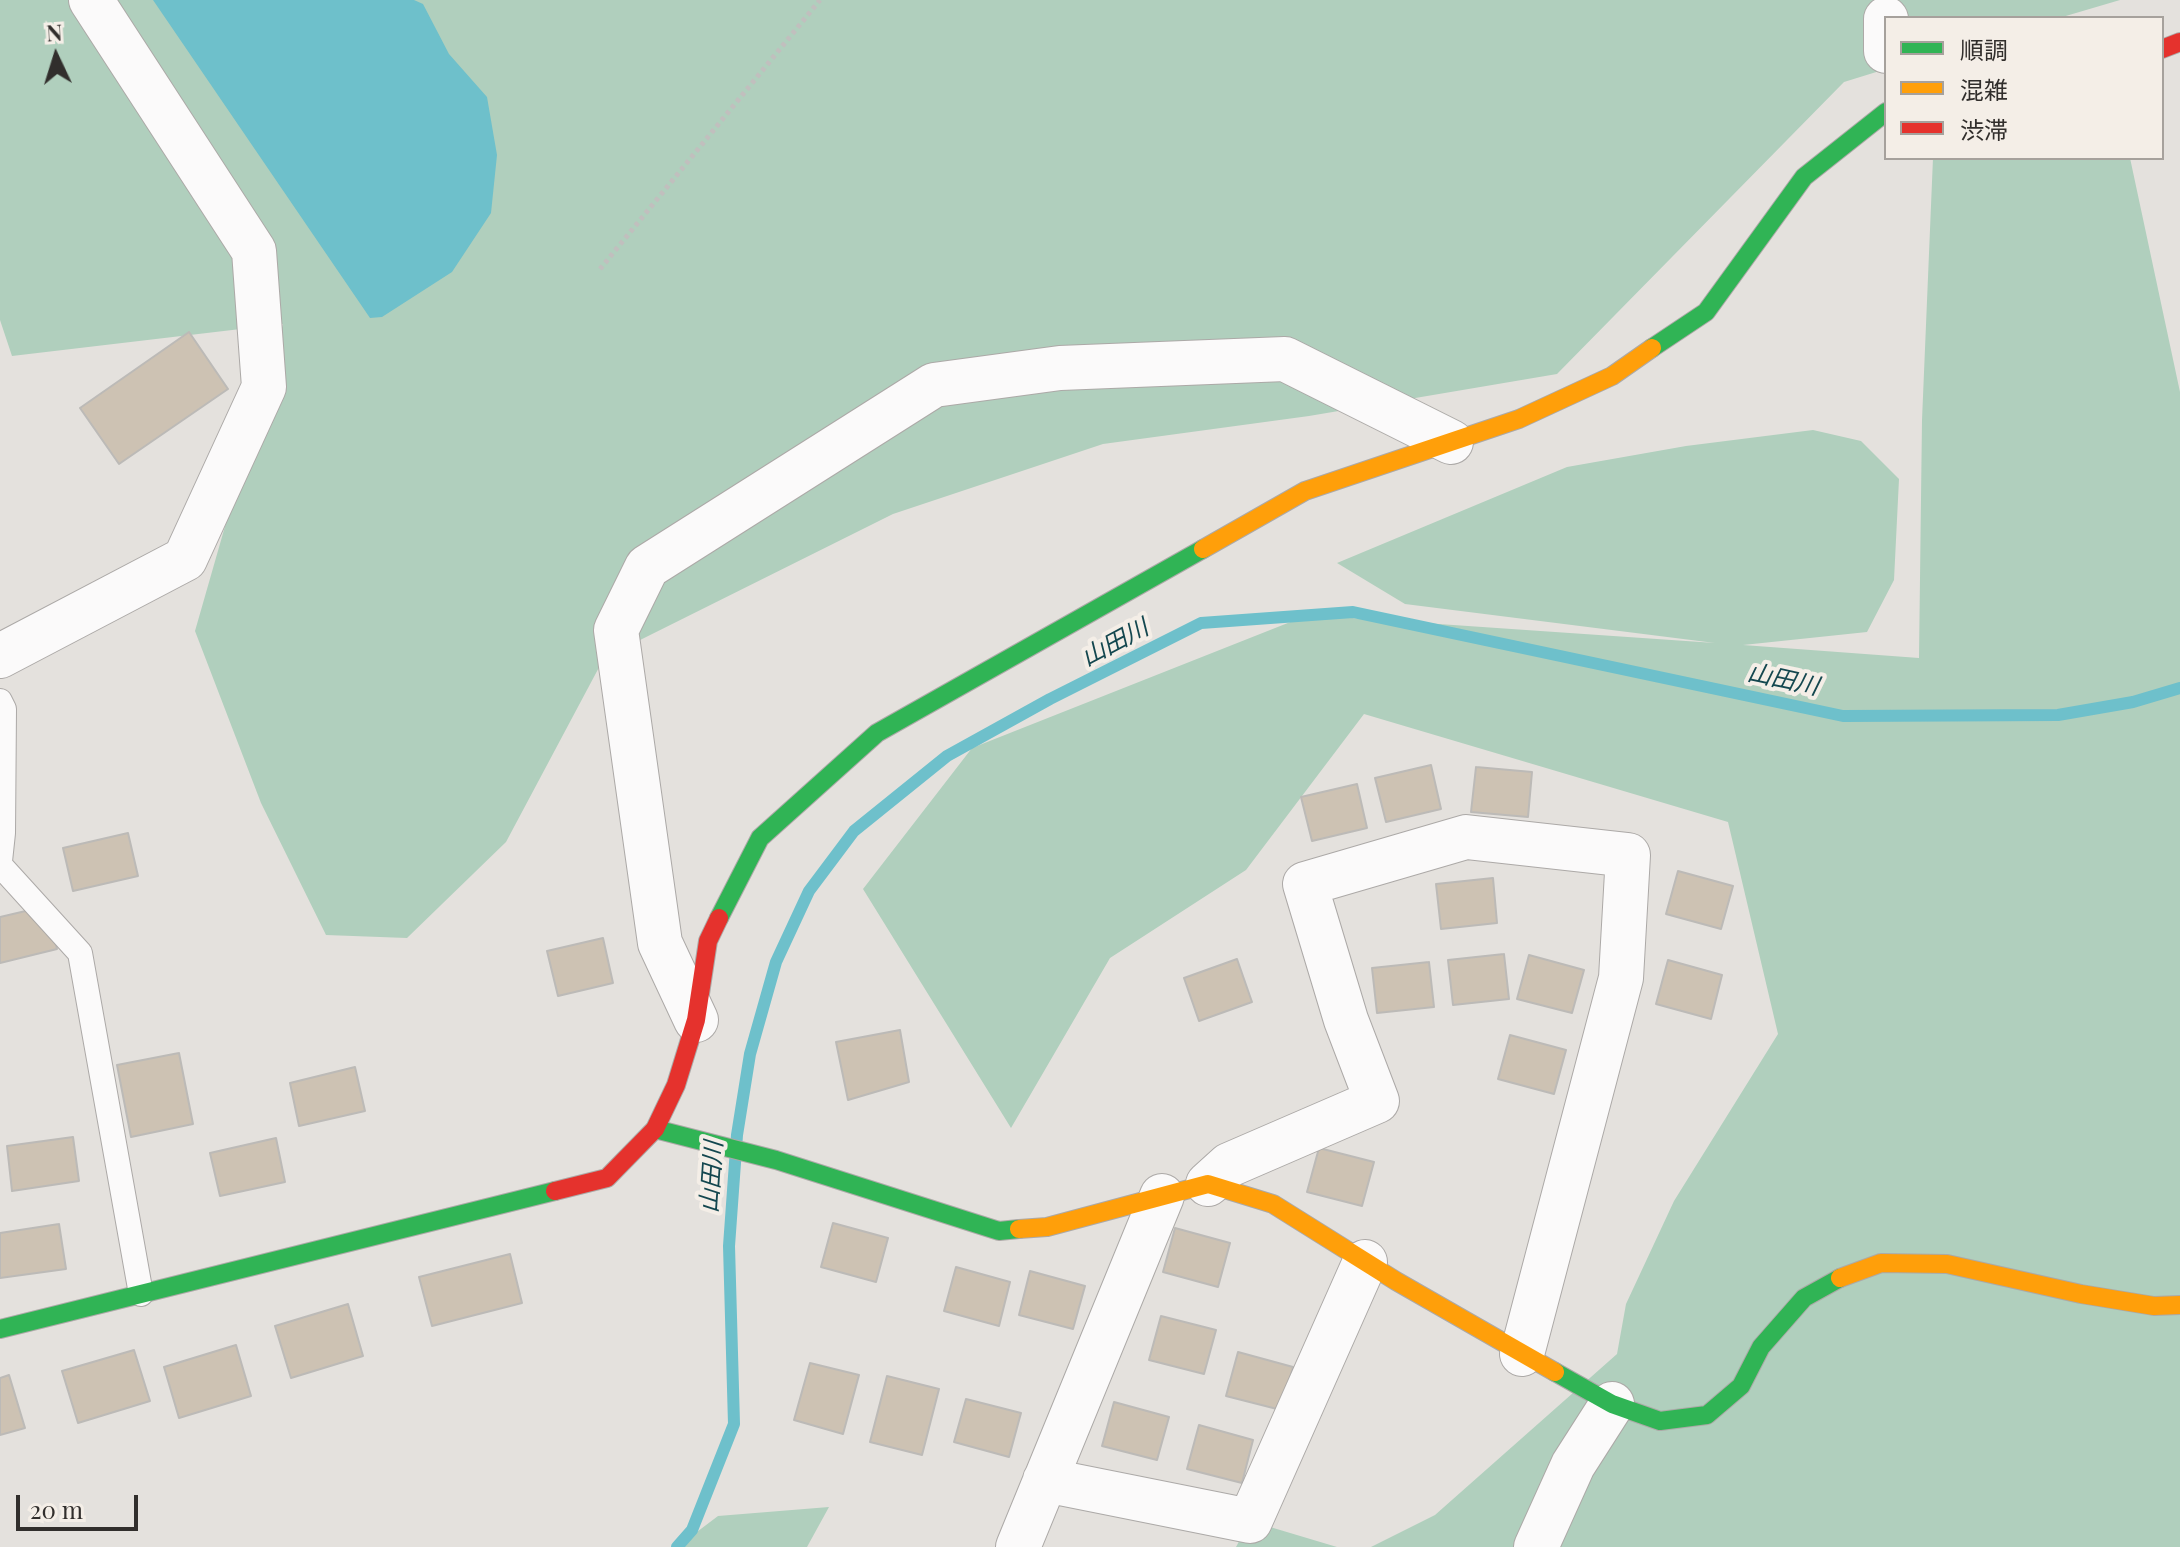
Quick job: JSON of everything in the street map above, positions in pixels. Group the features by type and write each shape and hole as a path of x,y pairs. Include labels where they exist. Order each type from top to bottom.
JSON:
{"street":[{"path":"0,656 185,559 264,387 254,251 91,0"},
{"path":"0,1329 607,1178 655,1129 676,1085 696,1020 708,941 760,838 877,733 1305,491 1519,419 1612,376 1706,312 1804,177 1884,114"},
{"path":"696,1020 660,943 616,630 647,567 934,385 1060,368 1285,359 1451,442"},
{"path":"655,1129 776,1160 999,1231 1047,1227 1208,1184 1229,1165 1377,1101 1346,1020 1305,884 1466,837 1628,855 1621,978 1522,1354"},
{"path":"1208,1184 1273,1204 1522,1354 1612,1404 1660,1421 1707,1415 1741,1386 1761,1347 1804,1298 1832,1281 1881,1263 1947,1264 2081,1294 2154,1306 2180,1305"},
{"path":"1018,1547 1162,1196"},
{"path":"1045,1480 1250,1521 1365,1262"},
{"path":"1536,1547 1573,1465 1612,1404"}],"lane":[{"path":"0,701 4,709 0,863 80,953 141,1294"}],"path":[{"path":"600,269 820,0"}],"green space":[{"path":"0,0 2120,0 2066,16 1884,16 1884,70 1844,82 1557,374 1309,416 1103,444 893,514 604,658 506,842 407,938 326,935 261,803 195,631 283,324 12,356 0,320"},
{"path":"1933,160 2130,160 2180,392 2180,1547 1371,1547 1435,1515 1617,1354 1626,1304 1674,1201 1778,1034 1728,822 1364,714 1246,870 1110,958 1011,1128 863,889 972,748 1308,615 1715,643 1405,604 1337,563 1567,467 1686,446 1813,430 1861,441 1899,479 1894,580 1867,632 1743,645 1919,658 1922,420"},
{"path":"829,1507 807,1547 677,1547 718,1516"},
{"path":"1250,1521 1337,1547 1236,1547"}],"water":[{"path":"153,0 414,0 423,4 449,54 487,97 497,155 491,213 452,272 382,317 370,318"}],"building":[{"path":"189,332 228,389 119,464 80,408"},
{"path":"1431,765 1441,809 1386,822 1375,778"},
{"path":"1476,767 1532,772 1528,817 1471,812"},
{"path":"1357,784 1367,828 1312,841 1301,797"},
{"path":"128,833 138,876 73,891 63,848"},
{"path":"1678,871 1733,886 1721,929 1666,914"},
{"path":"1493,878 1497,923 1441,929 1436,884"},
{"path":"47,906 57,949 0,963 0,917"},
{"path":"603,938 613,983 558,996 547,951"},
{"path":"1504,954 1509,999 1453,1005 1448,960"},
{"path":"1529,955 1584,970 1572,1013 1517,999"},
{"path":"1237,959 1252,1002 1199,1021 1184,978"},
{"path":"1668,960 1722,975 1711,1019 1656,1004"},
{"path":"1429,962 1434,1007 1377,1013 1372,968"},
{"path":"900,1030 909,1082 848,1100 836,1042"},
{"path":"1510,1035 1566,1050 1554,1094 1498,1079"},
{"path":"179,1053 193,1124 131,1137 117,1065"},
{"path":"355,1067 365,1111 299,1126 290,1083"},
{"path":"73,1137 79,1181 12,1191 7,1146"},
{"path":"276,1138 285,1182 220,1196 210,1153"},
{"path":"1319,1148 1374,1162 1362,1206 1307,1192"},
{"path":"833,1223 888,1238 876,1282 821,1267"},
{"path":"59,1224 66,1269 0,1278 0,1233"},
{"path":"1175,1228 1230,1243 1218,1287 1163,1272"},
{"path":"510,1254 522,1303 432,1326 419,1277"},
{"path":"956,1267 1010,1282 999,1326 944,1311"},
{"path":"1030,1271 1085,1286 1073,1329 1019,1315"},
{"path":"348,1304 363,1356 291,1378 275,1326"},
{"path":"1161,1316 1216,1330 1204,1374 1149,1360"},
{"path":"236,1345 251,1396 179,1418 164,1367"},
{"path":"134,1350 150,1401 78,1423 62,1371"},
{"path":"1238,1352 1293,1367 1281,1410 1226,1396"},
{"path":"810,1363 859,1375 843,1434 794,1420"},
{"path":"9,1375 25,1428 0,1435 0,1378"},
{"path":"887,1376 939,1389 922,1455 870,1442"},
{"path":"966,1399 1021,1413 1009,1457 954,1442"},
{"path":"1114,1402 1169,1417 1157,1460 1102,1446"},
{"path":"1199,1425 1253,1440 1242,1483 1187,1469"}],"waterway":[{"name":"山田川","path":"677,1547 692,1530 734,1424 729,1246 737,1135 750,1054 776,962 809,891 854,831 947,756 1050,699 1201,623 1353,612 1843,716 2058,715 2133,702 2180,688"}],"traffic: fast":[{"path":"1652,348 1706,312 1804,177 1884,114"},
{"path":"719,918 760,838 877,733 1203,549"},
{"path":"655,1129 776,1160 999,1231 1019,1229"},
{"path":"0,1329 555,1191"},
{"path":"1555,1372 1612,1404 1660,1421 1707,1415 1741,1386 1761,1347 1804,1298 1840,1278"}],"traffic: slow":[{"path":"1203,549 1305,491 1519,419 1612,376 1652,348"},
{"path":"1019,1229 1047,1227 1208,1184 1273,1204 1396,1281 1555,1372"},
{"path":"1840,1278 1881,1263 1947,1264 2081,1294 2154,1306 2180,1305"}],"traffic: jam":[{"path":"2164,48 2180,42"},
{"path":"555,1191 607,1178 655,1129 676,1085 696,1020 708,941 719,918"}]}
